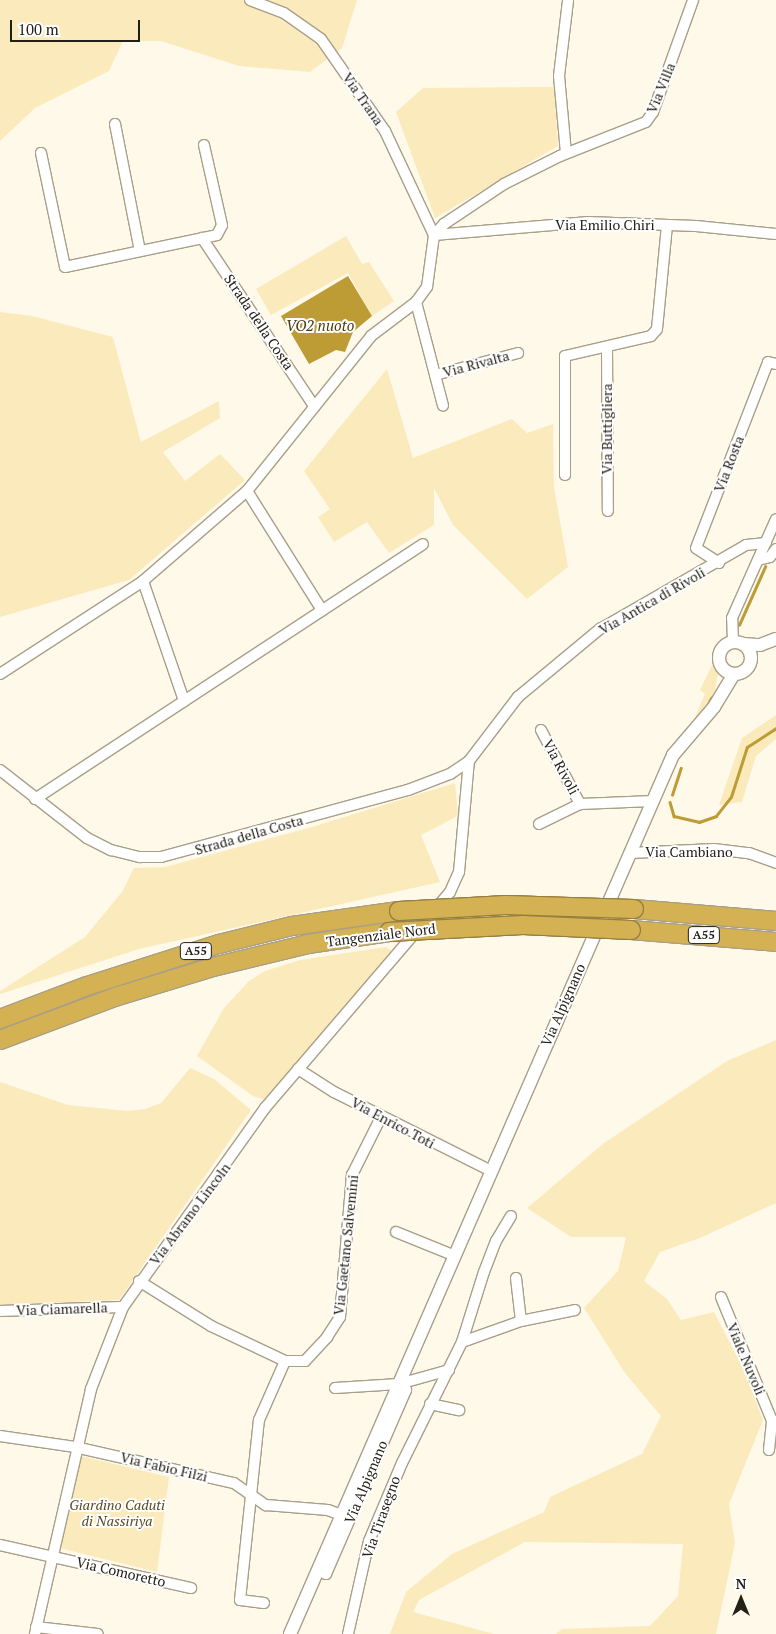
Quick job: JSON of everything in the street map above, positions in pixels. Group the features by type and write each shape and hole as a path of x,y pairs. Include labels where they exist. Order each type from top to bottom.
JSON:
{"highway":[{"name":"Tangenziale Nord","path":"0,1018 87,986 219,944 292,926 400,911 506,905 634,909 776,921"},
{"name":"Tangenziale Nord","path":"0,1040 115,997 213,967 308,944 389,932 523,925 631,930 776,942"}],"street":[{"name":"Via Trana","path":"250,0 284,14 321,39 386,131 434,235"},
{"path":"0,674 143,581 247,491 371,336 416,302 427,287 434,235 444,224 504,184 566,153 559,76 568,0"},
{"name":"Via Villa","path":"566,153 646,122 653,112 693,0"},
{"path":"115,124 140,251"},
{"path":"41,153 65,267 217,235 222,225 204,145"},
{"name":"Via Emilio Chiri","path":"434,235 588,222 667,225 776,234"},
{"path":"565,475 564,356 607,348 651,336 657,329 667,225"},
{"name":"Strada della Costa","path":"202,238 314,406"},
{"name":"Via Rivalta","path":"416,302 443,406"},
{"name":"Via Buttigliera","path":"607,348 608,511"},
{"name":"Via Rivalta","path":"435,375 518,353"},
{"name":"Via Rosta","path":"719,563 696,548 768,362 776,364"},
{"path":"247,491 322,610"},
{"path":"751,658 738,643 732,618 776,519"},
{"name":"Via Antica di Rivoli","path":"469,762 518,697 600,630 719,563 746,545 766,543"},
{"path":"35,799 423,544"},
{"path":"758,560 770,557 776,549"},
{"path":"143,581 184,701"},
{"path":"776,639 767,650 751,658 748,669 728,672 718,661 720,650 738,643 760,645 776,639"},
{"name":"Via Alpignano","path":"290,1634 673,755 719,697 728,672"},
{"name":"Via Rivoli","path":"541,730 580,804"},
{"name":"Strada della Costa","path":"0,770 87,838 111,850 140,857 160,857 408,790 450,774 469,762"},
{"name":"Via Abramo Lincoln","path":"35,1631 75,1447 93,1381 123,1307 139,1281 245,1141 265,1108 450,892 459,872 462,854 469,762"},
{"name":"Via Rivoli","path":"539,824 580,804 653,801"},
{"name":"Via Cambiano","path":"630,853 714,849 749,853 776,863"},
{"name":"Via Enrico Toti","path":"298,1069 381,1117 491,1171"},
{"name":"Via Gaetano Salvemini","path":"285,1361 305,1360 338,1321 352,1176 381,1117"},
{"name":"Via Tirasegno","path":"348,1634 370,1541 430,1404 462,1342 496,1241 511,1216"},
{"path":"396,1232 454,1256"},
{"path":"516,1278 521,1322"},
{"path":"139,1281 198,1319 285,1361 258,1420 250,1494 252,1511 240,1600 264,1603"},
{"name":"Viale Nuvoli","path":"721,1298 774,1421 768,1450"},
{"name":"Via Ciamarella","path":"0,1311 123,1307"},
{"path":"462,1342 521,1322 575,1310"},
{"path":"335,1388 399,1384 449,1370"},
{"name":"Via Alpignano","path":"318,1570 326,1574 330,1565 406,1390 399,1384"},
{"path":"430,1404 460,1410"},
{"name":"Via Fabio Filzi","path":"0,1436 75,1447 234,1483 266,1505 328,1510 341,1515"},
{"name":"Via Comoretto","path":"0,1545 191,1588"},
{"path":"35,1631 98,1634"}],"green space":[{"path":"0,0 357,0 342,48 310,72 239,66 161,41 123,41 109,71 35,108 0,141"},
{"path":"554,87 558,146 435,218 396,112 423,88"},
{"path":"346,236 362,264 369,262 394,301 372,316 348,273 271,315 256,289"},
{"path":"0,312 32,316 113,337 141,442 219,401 220,418 163,452 185,481 220,454 245,480 129,580 0,617"},
{"path":"387,369 413,458 512,419 527,433 553,424 554,487 568,567 527,599 453,525 434,488 434,525 389,553 367,522 334,542 318,517 330,509 304,471"},
{"path":"714,661 718,673 715,690 709,703 695,717 705,694 700,690"},
{"path":"776,715 776,739 756,756 742,802 719,805 742,738"},
{"path":"455,783 458,816 421,835 440,882 139,949 0,994 0,991 85,937 122,892 134,868 165,867 312,827"},
{"path":"386,947 392,951 265,1100 253,1096 197,1056 224,1008 249,981 265,971 300,960"},
{"path":"776,1040 776,1203 700,1238 660,1252 644,1281 667,1299 681,1320 714,1312 745,1372 763,1420 729,1504 735,1543 716,1634 556,1634 562,1629 650,1626 678,1596 683,1544 525,1542 419,1600 413,1612 494,1634 390,1634 406,1592 452,1554 544,1512 550,1497 642,1454 661,1416 625,1373 584,1308 618,1271 626,1237 571,1237 527,1208 604,1143 727,1061"},
{"path":"190,1068 214,1079 251,1110 119,1300 0,1305 0,1082 68,1105 127,1111 145,1109 161,1103"},
{"name":"Giardino Caduti di Nassiriya","path":"81,1456 169,1477 157,1572 59,1548"}],"water":[{"name":"VO2 nuoto","path":"348,276 372,316 353,332 345,352 336,350 309,364 281,316"}],"waterway":[{"path":"739,625 765,567"},
{"path":"707,706 711,698"},
{"path":"670,802 674,816 699,822 716,816 731,797 747,747 776,728"},
{"path":"672,795 681,768"}]}
